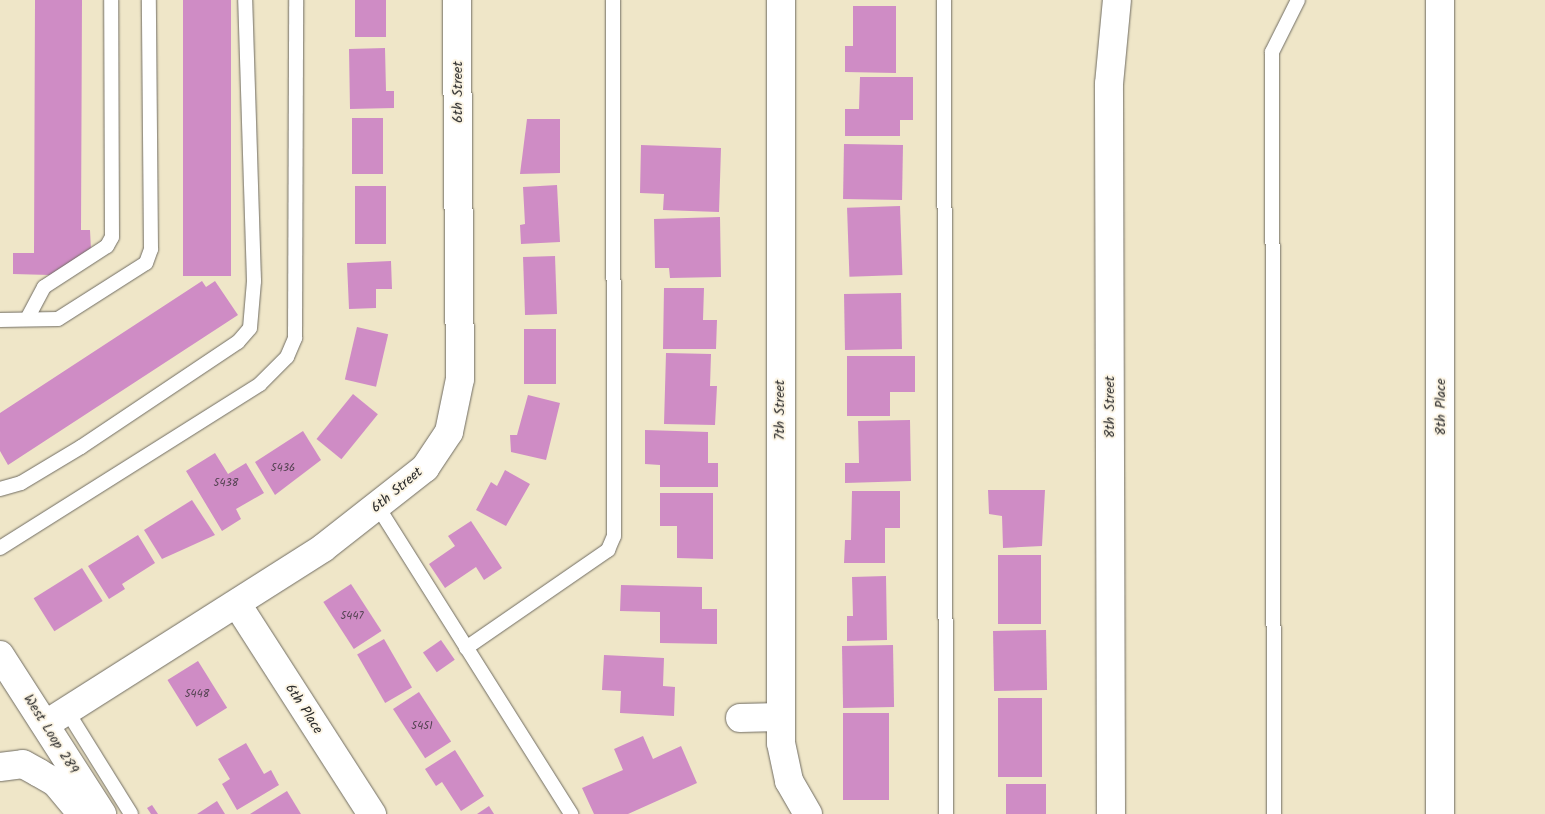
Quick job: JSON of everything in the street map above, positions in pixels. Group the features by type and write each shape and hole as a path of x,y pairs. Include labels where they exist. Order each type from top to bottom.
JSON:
{"street":[{"name":"6th Street","path":"56,718 237,604 378,508 425,468 449,432 460,379 457,0"},
{"name":"7th Street","path":"781,0 780,717 789,781 808,814"},
{"name":"8th Street","path":"1111,814 1109,84 1117,0"},
{"name":"8th Place","path":"1440,0 1440,814"},
{"name":"6th Place","path":"237,604 372,814"},
{"name":"West Loop 289","path":"0,655 56,718 102,814"},
{"path":"740,718 780,717"},
{"path":"0,767 23,764 40,773 56,783 82,814"}],"lane":[{"path":"27,319 44,287 107,246 112,236 111,0"},
{"path":"0,320 58,319 146,263 150,249 149,0"},
{"path":"0,489 20,483 81,447 238,342 250,328 254,281 245,0"},
{"path":"0,548 260,384 286,357 295,338 296,0"},
{"path":"466,648 608,550 614,536 613,0"},
{"path":"944,0 946,814"},
{"path":"1274,814 1272,52 1298,0"},
{"path":"378,508 571,814"},
{"path":"56,718 131,814"}],"building":[{"path":"35,0 82,0 81,230 90,230 91,250 50,275 13,274 13,253 34,253"},
{"path":"183,0 231,0 231,276 183,276"},
{"path":"355,0 386,0 386,37 355,37"},
{"path":"853,6 896,6 896,73 845,72 845,46 853,46"},
{"path":"385,48 386,91 394,91 394,108 350,109 349,49"},
{"path":"860,77 913,77 913,120 900,120 900,136 845,136 845,109 859,109"},
{"path":"352,118 383,118 383,174 352,174"},
{"path":"527,119 560,119 560,173 520,174"},
{"path":"844,144 903,145 902,200 843,199"},
{"path":"641,145 721,148 719,212 663,210 664,194 640,193"},
{"path":"557,185 560,242 521,244 520,225 525,224 523,187"},
{"path":"355,186 386,186 386,244 355,244"},
{"path":"900,206 902,275 849,277 847,208"},
{"path":"720,217 721,277 670,278 669,268 655,268 654,219"},
{"path":"555,256 557,314 525,315 523,257"},
{"path":"391,261 392,289 376,289 376,308 349,309 347,263"},
{"path":"202,281 206,287 215,281 238,315 8,465 0,451 0,413"},
{"path":"664,288 704,288 703,320 717,320 716,349 663,349"},
{"path":"901,293 902,349 845,350 844,294"},
{"path":"357,327 388,334 376,387 345,380"},
{"path":"524,329 556,329 556,384 524,384"},
{"path":"666,353 711,354 710,386 717,386 715,425 664,424"},
{"path":"847,356 915,356 915,392 890,392 890,416 847,416"},
{"path":"353,394 378,414 341,459 316,439"},
{"path":"528,395 560,403 546,460 511,452 510,435 517,435"},
{"path":"910,420 911,481 845,483 845,463 859,463 858,421"},
{"path":"645,430 708,432 708,463 718,463 718,487 660,487 660,465 645,464"},
{"path":"303,431 321,460 275,495 255,462"},
{"path":"215,453 228,474 246,463 264,493 236,509 241,519 222,531 186,471"},
{"path":"505,470 530,484 506,526 476,510 491,482 497,486"},
{"path":"988,490 1045,490 1042,546 1003,548 1002,516 989,514"},
{"path":"852,491 900,491 900,528 885,528 885,563 844,563 845,540 851,540"},
{"path":"660,493 713,493 713,559 677,558 677,526 660,526"},
{"path":"192,500 215,535 162,559 144,530"},
{"path":"471,521 502,568 484,580 476,567 445,588 429,564 455,546 448,536"},
{"path":"138,535 155,563 122,584 125,589 109,599 88,566"},
{"path":"998,555 1041,555 1041,624 998,624"},
{"path":"82,568 103,601 54,631 34,598"},
{"path":"886,576 887,640 847,641 847,616 853,616 852,577"},
{"path":"351,584 381,631 354,649 323,602"},
{"path":"621,585 702,587 702,609 717,609 717,644 660,643 660,612 620,611"},
{"path":"1046,630 1047,690 994,691 993,631"},
{"path":"384,639 412,687 385,703 357,654"},
{"path":"441,640 455,660 437,672 423,653"},
{"path":"893,645 894,707 843,708 842,646"},
{"path":"604,655 664,658 663,686 675,687 674,716 620,713 621,691 602,690"},
{"path":"198,661 227,708 197,727 167,680"},
{"path":"419,692 451,741 425,758 393,709"},
{"path":"998,698 1042,698 1042,777 998,777"},
{"path":"843,713 889,713 889,800 843,800"},
{"path":"643,736 653,759 681,746 697,783 628,814 594,814 582,788 623,770 614,749"},
{"path":"246,743 264,774 271,770 279,785 237,810 222,784 230,779 218,759"},
{"path":"455,750 484,796 461,811 442,782 436,786 425,769"},
{"path":"1006,784 1046,784 1046,814 1006,814"},
{"path":"287,791 301,814 250,814"},
{"path":"217,801 225,814 197,814"},
{"path":"152,805 158,814 151,814 147,808"},
{"path":"489,806 494,814 477,814"}]}
